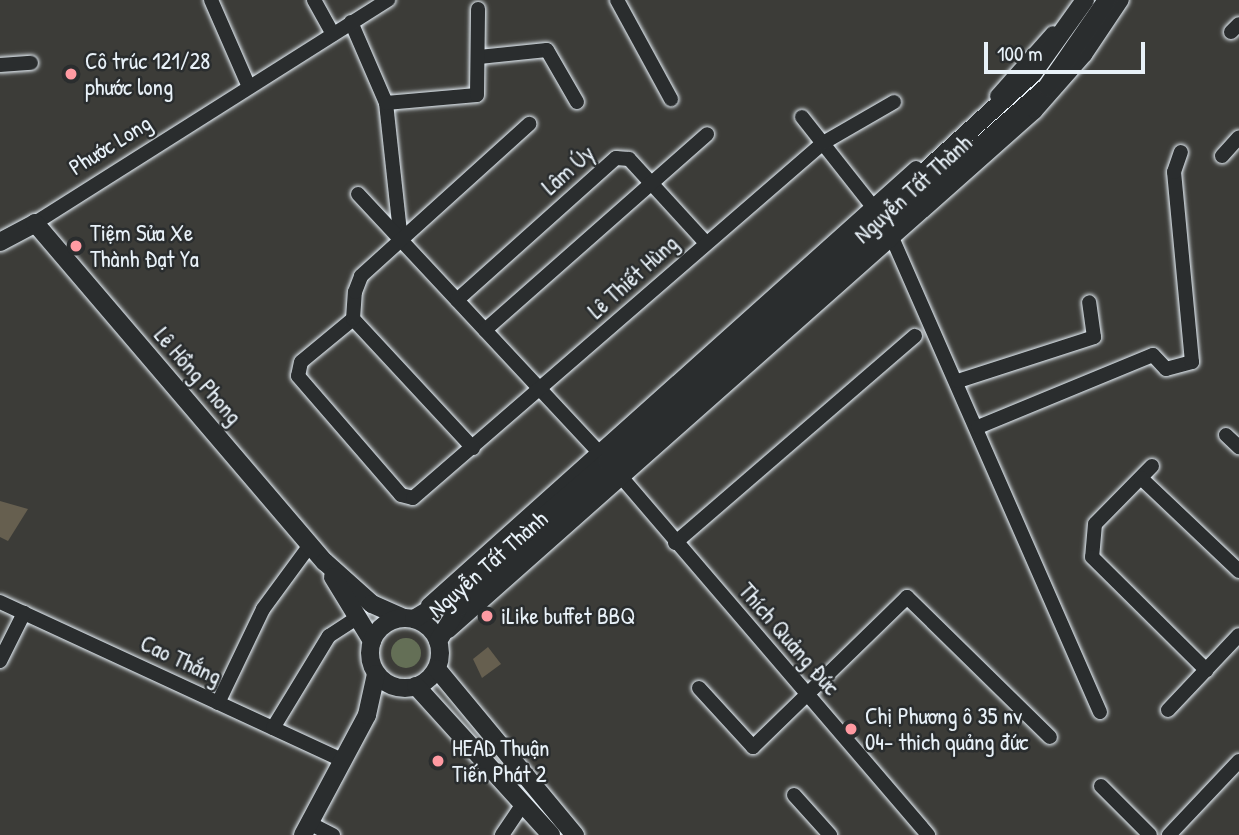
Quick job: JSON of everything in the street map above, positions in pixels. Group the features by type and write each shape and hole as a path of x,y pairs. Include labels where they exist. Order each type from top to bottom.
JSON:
{"main road":[{"name":"Nguyễn Tất Thành","path":"883,222 1033,73 1085,0"},
{"name":"Nguyễn Tất Thành","path":"438,641 459,607 611,466 883,222 1047,87 1107,0"},
{"name":"Phước Long","path":"0,243 35,223"},
{"name":"Lê Hồng Phong","path":"35,223 325,562 372,604 408,619"},
{"name":"Nguyễn Tất Thành","path":"408,619 450,597 611,466"},
{"name":"Lê Hồng Phong","path":"325,562 372,641"},
{"path":"306,829 367,715 376,674 372,641 384,625 408,619 438,641 437,669 535,793 575,835"},
{"path":"376,674 397,687 416,687 437,669"},
{"path":"367,715 397,687"},
{"path":"416,687 551,835"},
{"path":"522,805 535,793"}],"street":[{"path":"211,0 249,87"},
{"path":"314,0 333,34"},
{"name":"Phước Long","path":"35,223 388,0"},
{"path":"617,0 671,99"},
{"name":"Nguyễn Tất Thành","path":"883,222 999,95 1076,0"},
{"name":"Nguyễn Tất Thành","path":"611,466 883,222 1055,91 1122,0"},
{"path":"386,103 477,95 478,9"},
{"path":"351,22 386,103 401,240"},
{"path":"479,57 547,50 577,102"},
{"path":"0,65 31,63"},
{"name":"Lê Thiết Hùng","path":"353,318 301,362 298,376 401,495 413,498 542,391 705,243 823,143 894,102"},
{"path":"802,117 883,222 958,381 1100,712"},
{"path":"473,448 353,318 361,276 529,124"},
{"path":"485,330 707,134"},
{"path":"1222,156 1239,137"},
{"path":"978,427 1153,355 1166,369 1192,362 1174,172 1181,152"},
{"name":"Lâm Úy","path":"457,300 616,158 629,159 705,243"},
{"name":"Thích Quảng Đức","path":"358,194 611,466 928,835"},
{"path":"958,381 1094,337 1089,302"},
{"path":"675,542 915,336"},
{"path":"1226,435 1239,447"},
{"path":"1152,466 1095,524 1092,557 1206,670"},
{"path":"1141,478 1239,571"},
{"path":"218,703 263,609 310,545"},
{"path":"699,688 753,747 809,696 907,597 1050,737"},
{"name":"Cao Thắng","path":"0,602 342,760"},
{"path":"0,661 24,613"},
{"path":"273,728 323,644 358,617"},
{"path":"1168,710 1239,635"},
{"path":"1169,835 1239,761"},
{"path":"1101,786 1150,835"},
{"path":"794,795 830,835"},
{"path":"502,835 522,805"},
{"path":"306,829 333,835"}],"green space":[{"path":"406,638 417,642 421,653 417,664 406,668 395,664 391,653 395,642"}],"building":[{"path":"0,501 28,509 8,541 0,537"},
{"path":"488,647 501,664 482,678 473,659"}],"place":[{"name":"Cô trúc 121/28 phước long","path":"71,74"},
{"name":"Tiệm Sửa Xe Thành Đạt Ya","path":"76,246"},
{"name":"iLike buffet BBQ","path":"487,616"},
{"name":"Chị Phương ô 35 nv 04- thich quảng đức","path":"851,729"},
{"name":"HEAD Thuận Tiến Phát 2","path":"438,761"}]}
